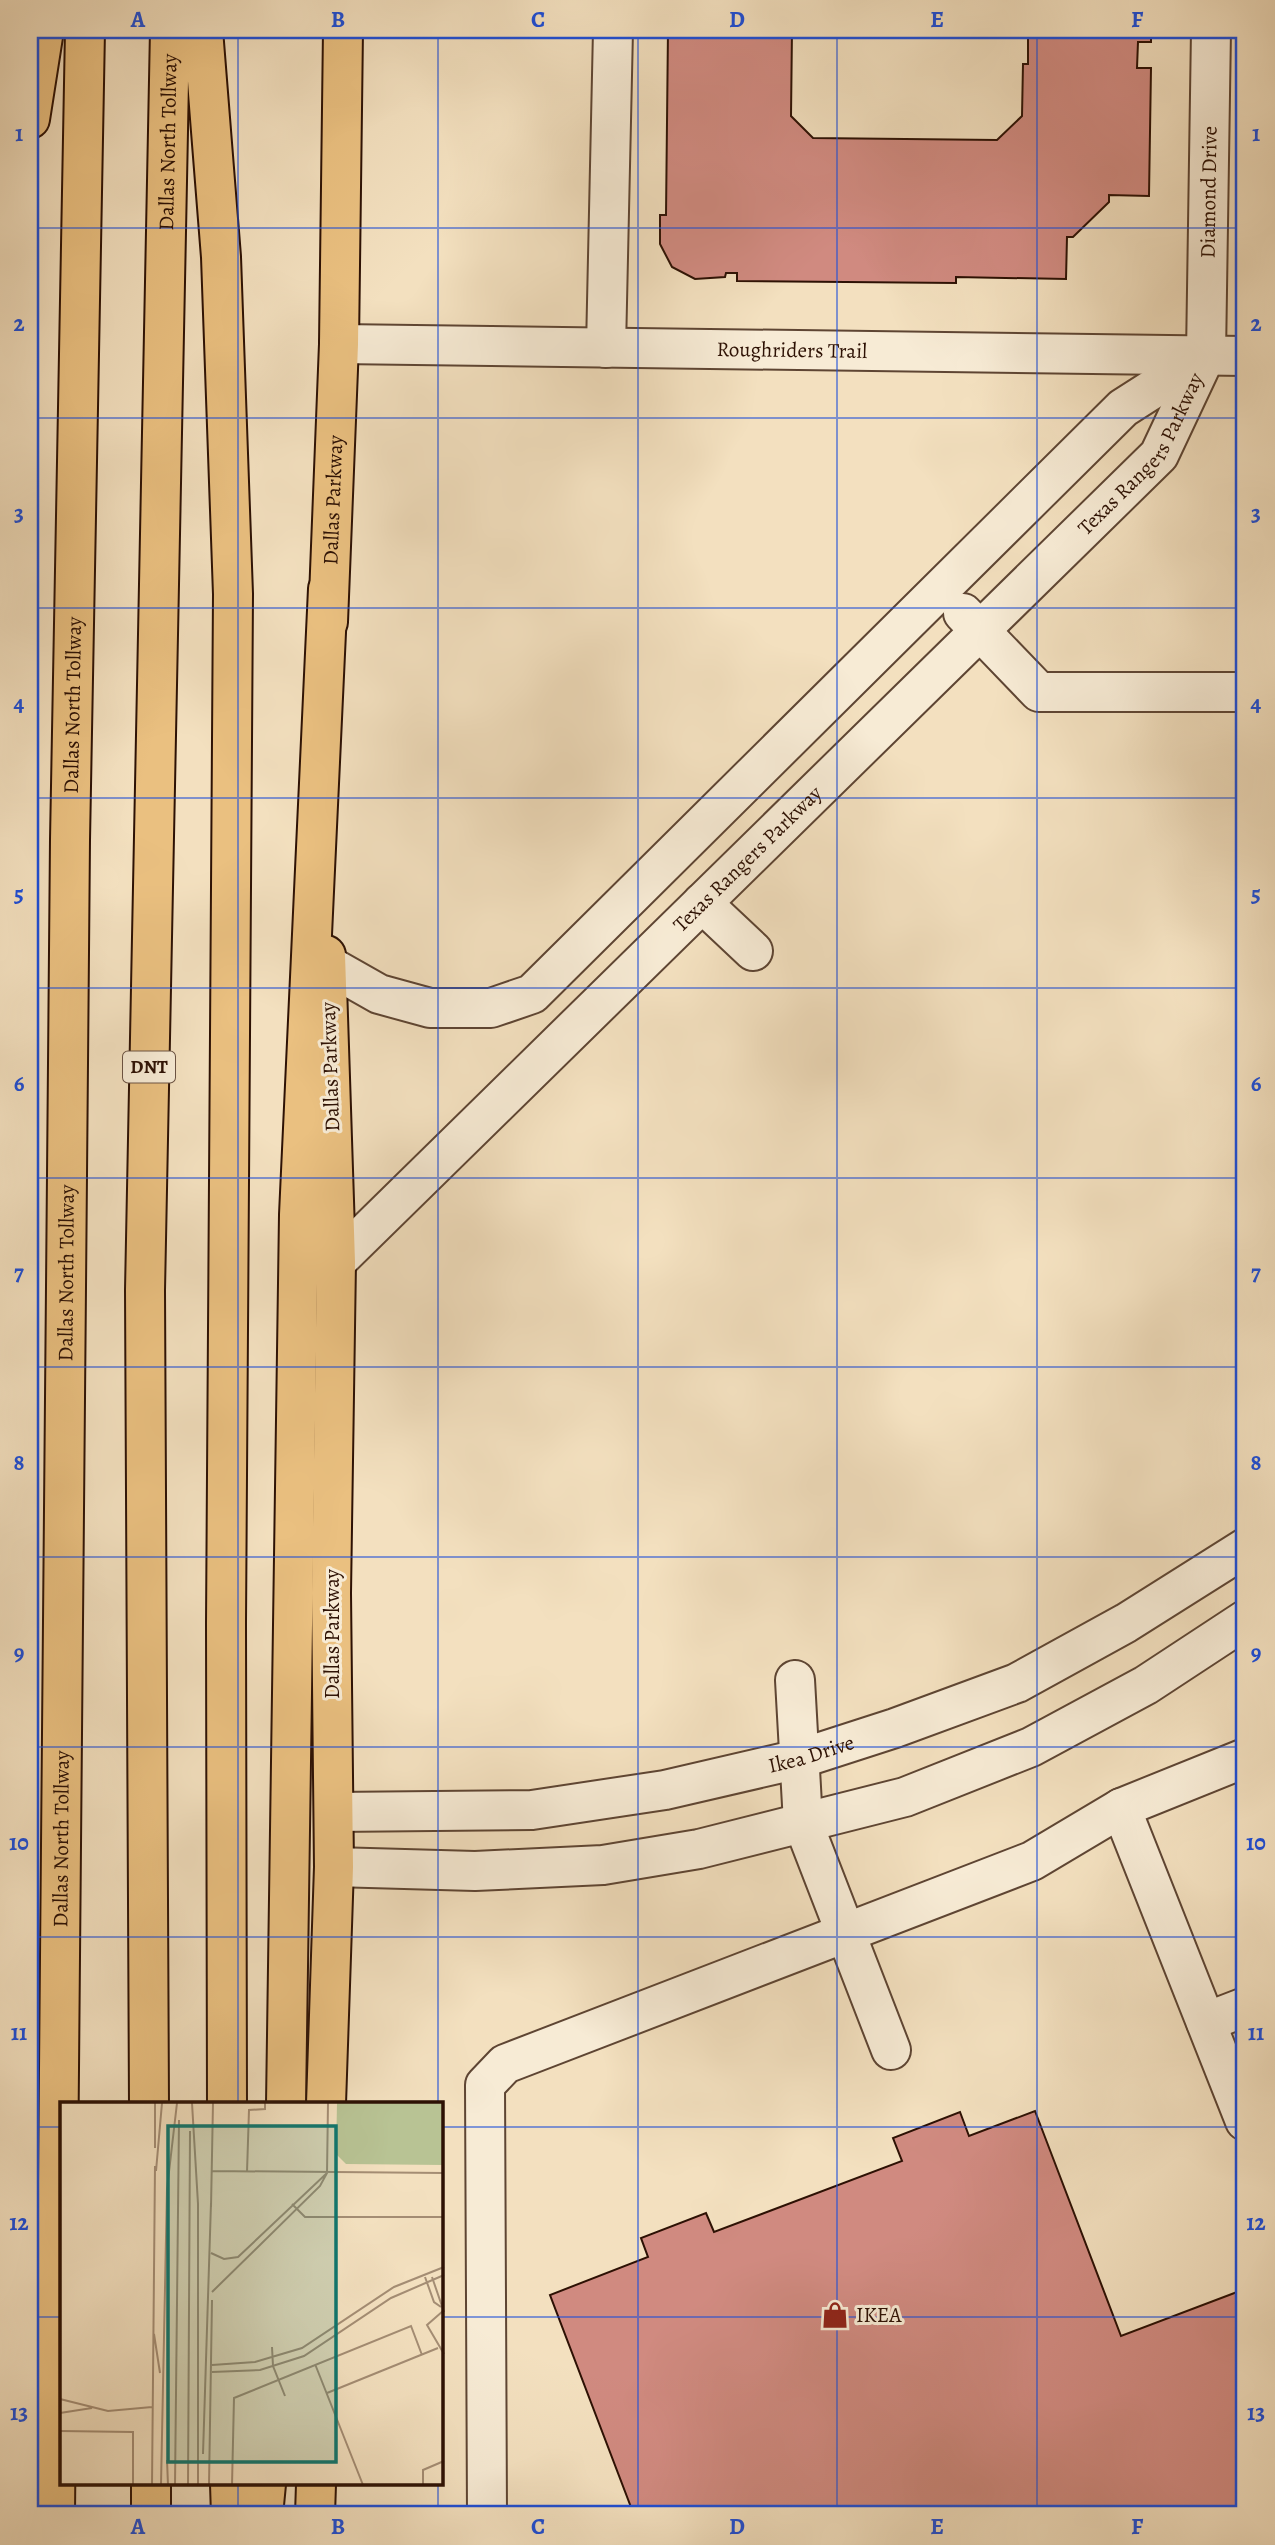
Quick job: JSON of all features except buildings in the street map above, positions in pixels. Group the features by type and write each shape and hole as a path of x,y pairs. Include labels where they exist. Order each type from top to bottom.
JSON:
{"main road":[{"path":"30,119 44,30"},
{"name":"Dallas North Tollway","path":"55,2515 70,855 85,30"},
{"name":"Dallas North Tollway","path":"149,2102 145,1290 170,30"},
{"path":"203,30 221,257 233,594 226,1623 227,2102"},
{"name":"Dallas Parkway","path":"326,2102 334,1867 331,1593 336,1262 326,964 328,589 339,344 343,30"},
{"path":"285,2102 299,1215 328,589"},
{"path":"151,2486 151,2515"},
{"path":"230,2486 231,2515"},
{"path":"263,2515 266,2486"},
{"path":"315,2515 316,2486"}],"street":[{"path":"606,348 613,30"},
{"name":"Diamond Drive","path":"1206,355 1212,30"},
{"name":"Roughriders Trail","path":"339,344 1245,356"},
{"name":"Texas Rangers Parkway","path":"326,964 379,994 430,1008 491,1008 532,994 1123,408 1206,355"},
{"name":"Texas Rangers Parkway","path":"336,1262 1159,455 1206,355"},
{"path":"941,590 1039,692 1245,692"},
{"path":"702,903 753,951"},
{"name":"Ikea Drive","path":"334,1812 532,1810 665,1790 799,1759 895,1728 1017,1683 1126,1623 1245,1548"},
{"path":"334,1867 475,1871 603,1865 699,1849 905,1797 1031,1747 1146,1685 1245,1620"},
{"path":"795,1680 803,1823 891,2050"},
{"path":"487,2515 485,2085 505,2064 1032,1861 1121,1808 1245,1758"},
{"path":"1121,1808 1245,2121"},
{"path":"1206,2022 1245,2007"}],"place":[{"name":"IKEA","path":"835,2315"}]}
